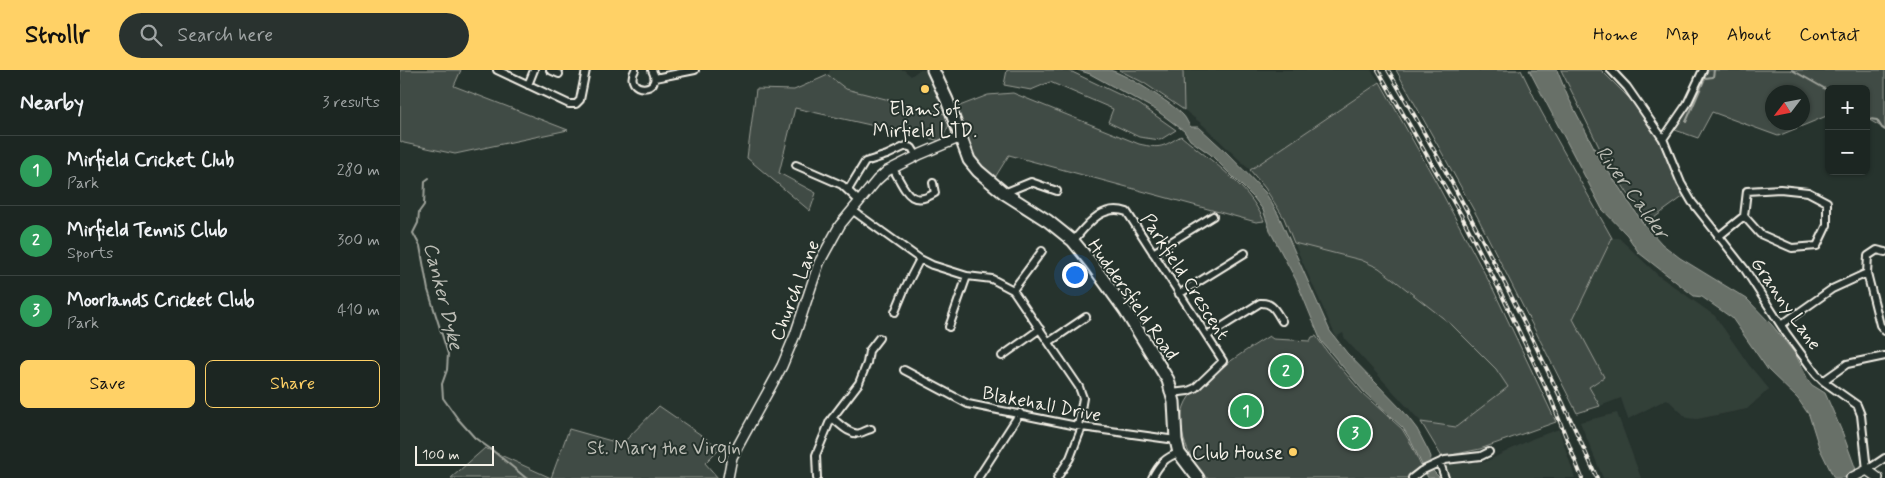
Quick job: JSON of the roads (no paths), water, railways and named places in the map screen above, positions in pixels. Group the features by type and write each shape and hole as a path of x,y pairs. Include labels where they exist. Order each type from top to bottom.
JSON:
{"highway":[{"name":"Huddersfield Road","path":"933,70 948,100 969,160 978,171 1004,192 1048,221 1072,241 1091,263 1125,310 1168,380 1174,402 1176,440 1179,453 1198,478"}],"street":[{"path":"497,70 558,101 568,104 576,104 580,100 586,70"},
{"path":"528,85 534,70"},
{"path":"550,70 559,74"},
{"path":"635,70 633,80 640,88 650,86 654,78 652,70"},
{"path":"654,78 695,70"},
{"name":"Granny Lane","path":"1611,70 1632,94 1663,140 1681,183 1692,202 1744,268 1781,325 1823,381 1857,405 1861,415 1859,474"},
{"path":"1663,140 1686,104 1703,70"},
{"name":"Church Lane","path":"728,478 732,457 782,366 795,335 819,263 834,235 877,180 892,169 917,156 961,137"},
{"path":"848,190 865,162 908,146 912,148 917,156"},
{"path":"796,165 842,185 859,201"},
{"path":"892,169 908,194 915,199 927,198 935,193 933,183"},
{"path":"1004,192 1031,182 1057,191"},
{"path":"1718,237 1744,216 1747,191 1780,189 1808,192 1828,202 1827,224 1817,246 1792,248 1760,234 1744,216"},
{"name":"Parkfield Crescent","path":"1072,241 1097,215 1108,210 1119,209 1127,212 1223,361 1195,388 1172,393"},
{"path":"852,210 920,259 932,265 967,276 992,279 1013,290 1079,387 1083,398 1080,427 1070,458 1057,478"},
{"path":"1153,253 1213,216"},
{"path":"1885,252 1877,250 1868,256 1867,273 1880,324 1885,331"},
{"path":"1013,290 1042,251"},
{"path":"1179,294 1245,253"},
{"path":"895,312 920,259"},
{"path":"1781,325 1832,289 1867,273"},
{"path":"949,327 967,276"},
{"path":"1207,336 1260,303 1272,305 1282,322"},
{"path":"1049,342 1086,317"},
{"path":"1002,356 1040,329"},
{"path":"817,478 816,455 832,418 859,383 867,363 869,351 879,338"},
{"path":"1823,381 1847,364 1885,356"},
{"name":"Blakehall Drive","path":"908,371 968,404 1020,413 1080,427 1176,440"},
{"path":"978,478 1020,413"},
{"path":"832,418 848,431 854,433 871,429"},
{"path":"1412,478 1421,470 1445,460 1482,456 1489,452"},
{"path":"1152,478 1159,465 1167,458 1179,453"},
{"path":"1859,474 1885,458"},
{"path":"1437,464 1445,478"},
{"path":"1859,474 1878,478"}],"waterway":[{"path":"1686,122 1705,78 1713,77 1714,70"},
{"path":"1792,70 1825,89"},
{"path":"1870,119 1877,120 1885,130"},
{"name":"Canker Dyke","path":"429,178 425,181 424,205 419,212 418,223 413,233 420,246 428,290 448,354 447,370 442,384 443,398 475,438 526,478"}],"railway":[{"path":"1378,70 1461,215 1499,289 1551,399 1582,478"},
{"path":"1388,70 1472,220 1524,322 1597,478"}],"place":[{"name":"Elams of Mirfield LTD.","path":"925,89"},
{"name":"Mirfield Tennis Club","path":"1286,371"},
{"name":"Mirfield Cricket Club","path":"1246,411"},
{"name":"Moorlands Cricket Club","path":"1355,433"},
{"name":"Club House","path":"1293,452"}],"water label":[{"name":"River Calder","path":"1633,192"}],"park label":[{"name":"St. Mary the Virgin","path":"664,447"}]}
